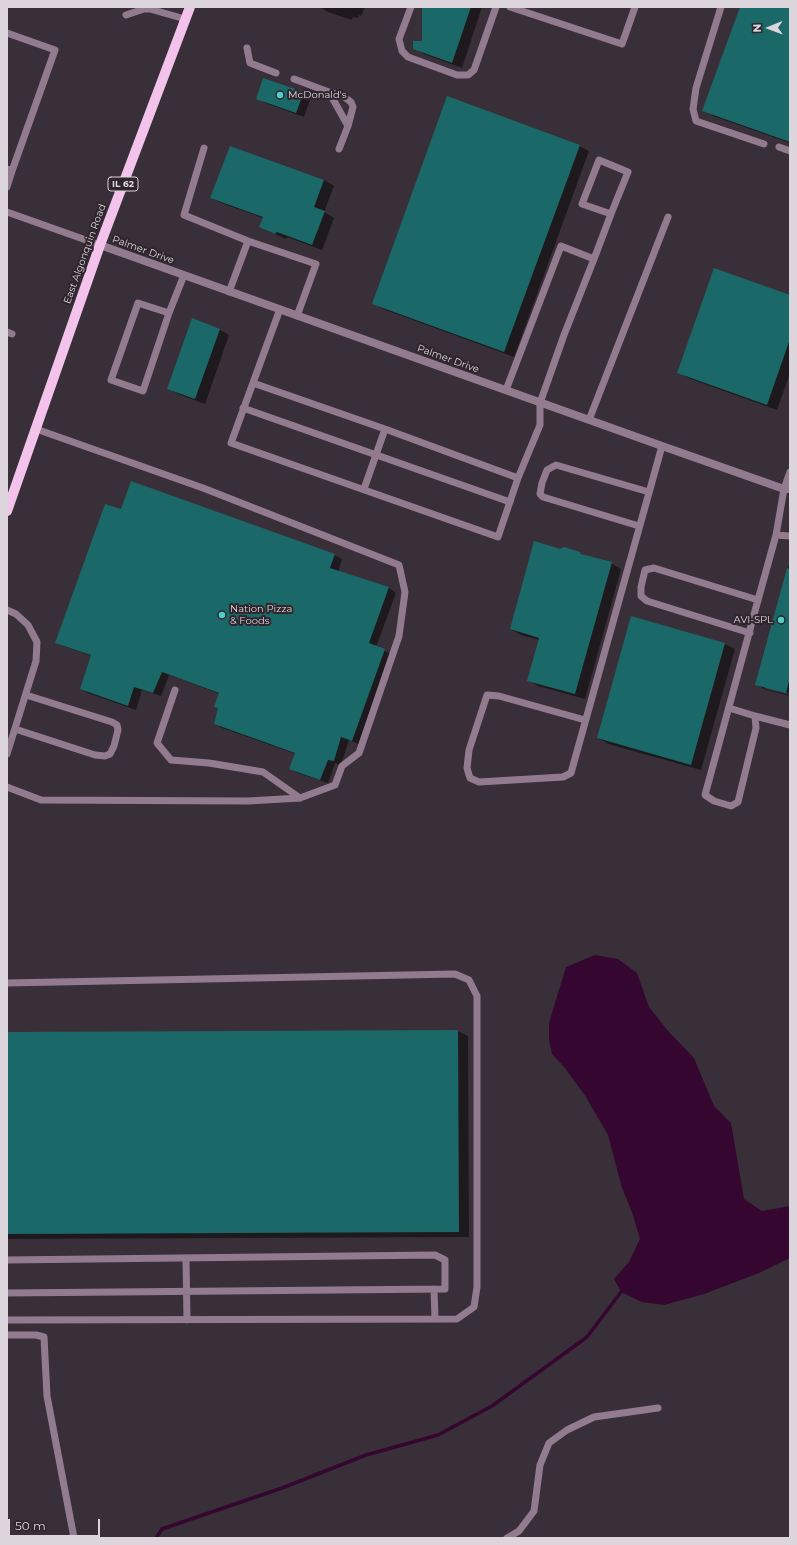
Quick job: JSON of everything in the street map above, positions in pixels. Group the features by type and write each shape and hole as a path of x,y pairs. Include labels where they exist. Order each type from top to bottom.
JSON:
{"main road":[{"name":"East Algonquin Road","path":"7,511 100,245 190,7"}],"street":[{"name":"Palmer Drive","path":"100,245 540,403 787,489"}],"lane":[{"path":"411,7 399,39 402,51 408,57 457,75 468,75 474,70 496,7"},
{"path":"510,7 622,44 635,7"},
{"path":"721,7 696,88 693,109 696,121 764,144"},
{"path":"126,15 144,9 150,9 185,19"},
{"path":"7,33 55,50 10,170 7,187"},
{"path":"247,48 250,63 276,73"},
{"path":"294,79 343,96 351,102 353,107 348,126 339,149"},
{"path":"329,92 348,126"},
{"path":"779,147 790,151"},
{"path":"204,148 184,215 248,241 316,264 297,316"},
{"path":"280,309 231,443 498,537 518,478 540,425 540,403 564,335 628,172 599,160 582,204 611,214"},
{"path":"7,212 100,245"},
{"path":"589,420 668,217"},
{"path":"230,292 248,241"},
{"path":"506,390 561,246 594,259"},
{"path":"169,313 138,303 111,380 143,390 169,313 184,275"},
{"path":"253,383 385,429 518,478"},
{"path":"243,408 510,502"},
{"path":"7,787 41,800 248,801 300,798 335,785 342,766 359,753 399,636 405,592 399,565 203,488 36,429"},
{"path":"364,489 385,429"},
{"path":"586,720 499,696 487,695 469,750 467,768 470,778 479,782 563,777 571,773 586,720 640,526 662,446"},
{"path":"640,526 543,497 540,494 542,483 547,470 556,465 649,492"},
{"path":"755,716 756,728 738,802 731,806 714,801 705,795 776,535 790,472"},
{"path":"776,535 790,536"},
{"path":"750,633 647,601 641,596 641,587 645,570 654,568 758,600"},
{"path":"7,610 16,614 28,625 37,642 36,661 7,754"},
{"path":"174,690 157,743 171,760 209,763 264,772 300,798"},
{"path":"15,729 96,755 105,756 110,754 114,746 118,730 117,725 112,722 26,695"},
{"path":"729,708 790,725"},
{"path":"7,982 455,974 469,980 477,996 478,1287 474,1307 458,1319 7,1320"},
{"path":"7,1260 435,1254 445,1260 444,1289 7,1293"},
{"path":"186,1258 187,1320"},
{"path":"434,1289 435,1319"},
{"path":"7,1335 36,1335 44,1337 47,1396 74,1538"},
{"path":"507,1538 519,1531 534,1511 540,1465 549,1443 567,1430 594,1417 658,1408"}],"shaded area":[{"path":"595,955 618,959 637,973 649,1007 669,1032 694,1058 714,1106 731,1123 744,1199 762,1211 790,1206 790,1258 759,1273 704,1294 664,1305 642,1302 621,1292 614,1279 629,1262 640,1239 632,1212 622,1188 608,1135 586,1097 565,1068 552,1054 549,1040 549,1023 566,967"}],"building":[{"path":"422,7 471,7 452,63 413,49 413,41 422,41"},
{"path":"740,7 790,7 790,142 702,111"},
{"name":"McDonald's","path":"263,78 304,92 296,113 256,99"},
{"path":"447,96 580,145 504,352 372,304"},
{"path":"230,146 324,180 314,207 325,211 312,245 277,232 275,234 259,227 263,217 210,198"},
{"path":"714,268 790,295 790,339 767,405 677,373"},
{"path":"192,318 220,329 195,399 167,389"},
{"name":"Nation Pizza & Foods","path":"131,481 335,554 330,568 389,587 369,643 385,649 352,741 341,737 334,761 328,760 320,780 289,769 295,753 214,724 218,708 214,707 219,693 162,672 153,693 134,687 128,706 80,689 91,655 55,643 105,504 121,509"},
{"path":"534,541 560,549 564,547 580,552 581,554 612,562 575,694 527,681 539,638 510,629"},
{"name":"AVI-SPL","path":"787,568 790,569 790,677 786,693 755,685"},
{"path":"631,616 725,643 691,765 597,738"},
{"path":"458,1030 459,1232 7,1234 7,1032"}],"waterway":[{"path":"156,1538 162,1529 282,1488 366,1455 438,1435 492,1406 587,1337 621,1292"}],"place":[{"name":"McDonald's","path":"280,95"},
{"name":"Nation Pizza & Foods","path":"222,615"},
{"name":"AVI-SPL","path":"781,620"}]}
